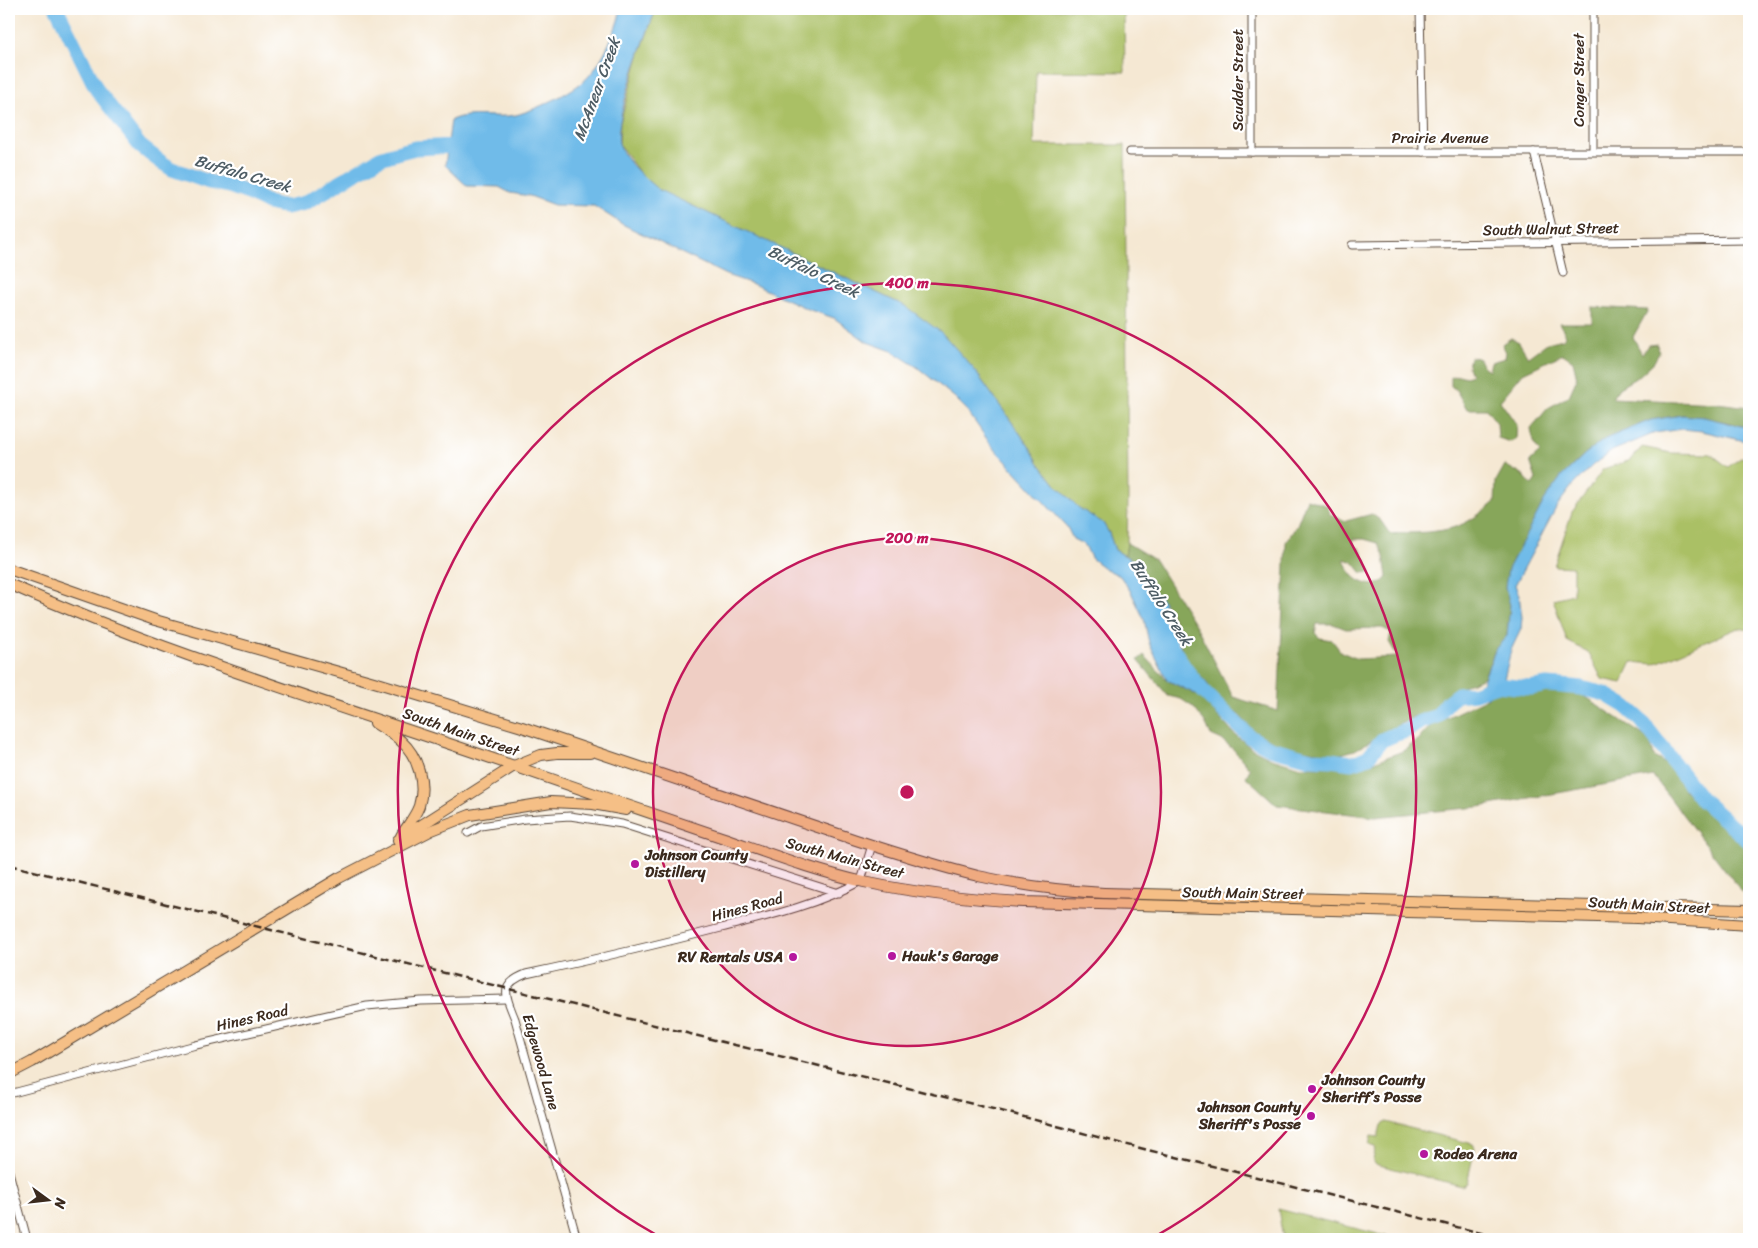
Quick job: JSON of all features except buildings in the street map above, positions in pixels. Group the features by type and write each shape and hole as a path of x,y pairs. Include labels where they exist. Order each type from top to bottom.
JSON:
{"main road":[{"name":"South Main Street","path":"9,569 76,594 155,620 453,705 917,860 978,876 1043,887 1104,893 1747,910"},
{"name":"South Main Street","path":"9,584 148,641 773,855 861,881 907,890 975,899 1032,902 1627,918 1746,924"},
{"path":"362,714 400,739 411,751 419,771 421,778 419,805 415,815 399,839"},
{"path":"339,878 362,861 514,766 542,755 557,753 601,754"},
{"path":"9,1074 339,878 417,837 470,815 551,802 593,804 647,812"}],"street":[{"name":"Scudder Street","path":"1252,9 1252,152"},
{"path":"1420,9 1423,152"},
{"name":"Conger Street","path":"1592,9 1593,152"},
{"name":"Prairie Avenue","path":"1130,152 1749,152"},
{"path":"1534,152 1563,273"},
{"name":"South Walnut Street","path":"1352,245 1749,240"},
{"path":"468,833 481,826 525,819 570,816 622,824 840,893"},
{"path":"861,881 872,845"},
{"name":"Hines Road","path":"599,958 788,911 840,893 861,881"},
{"path":"1249,896 1249,908"},
{"name":"Edgewood Lane","path":"577,1239 515,1019 507,999 506,989 515,978 526,974 599,958"},
{"name":"Hines Road","path":"9,1094 196,1045 368,1006 414,1002 507,999"},
{"path":"9,1172 27,1239"}],"green space":[{"path":"656,9 1124,9 1125,72 1036,71 1034,145 1125,145 1128,500 1125,556 1115,550 1103,523 1079,508 1055,484 973,368 905,306 658,190 641,175 619,144 620,123 639,56"},
{"path":"1592,307 1648,310 1633,337 1642,354 1648,345 1657,344 1659,352 1654,362 1639,376 1619,388 1612,398 1717,403 1749,407 1749,428 1727,422 1682,415 1651,420 1605,439 1585,454 1561,477 1533,522 1522,545 1505,587 1510,604 1507,637 1496,648 1484,677 1467,684 1448,696 1431,713 1413,717 1355,750 1337,755 1283,747 1253,731 1239,715 1225,706 1183,655 1174,620 1164,602 1146,583 1134,561 1125,556 1127,543 1155,560 1199,631 1233,697 1278,711 1286,542 1297,525 1307,499 1328,506 1330,515 1346,521 1372,514 1381,521 1390,534 1424,532 1450,529 1458,526 1473,519 1495,502 1496,481 1505,465 1524,476 1532,485 1536,479 1530,461 1540,452 1533,442 1531,428 1548,408 1569,396 1577,378 1573,361 1563,354 1523,373 1500,401 1517,425 1516,439 1511,442 1498,438 1497,423 1486,409 1467,409 1456,390 1451,386 1451,377 1471,375 1468,367 1470,357 1478,358 1484,367 1489,370 1491,362 1505,358 1506,352 1502,344 1511,338 1519,342 1528,357 1547,343 1563,339 1566,335 1559,323 1592,323","holes":["1353,539 1364,539 1378,543 1384,556 1387,577 1379,584 1374,585 1360,581 1347,567 1344,559 1353,562 1362,573 1372,572 1360,549 1354,545","1317,624 1333,624 1346,629 1382,628 1391,632 1389,642 1398,657 1358,659 1341,652 1332,640 1320,638 1315,633"]},
{"path":"1642,447 1671,453 1711,454 1728,467 1742,457 1749,460 1749,630 1738,628 1654,664 1632,662 1622,683 1602,679 1588,652 1567,641 1553,599 1573,594 1573,567 1554,566 1572,512 1603,469 1631,460"},
{"path":"1144,655 1167,680 1201,697 1232,732 1251,748 1271,758 1301,767 1363,766 1403,751 1419,739 1431,725 1487,698 1493,690 1512,693 1541,691 1580,693 1643,735 1651,744 1654,757 1668,765 1679,777 1685,791 1705,807 1734,836 1749,845 1749,890 1742,892 1653,776 1479,807 1375,817 1277,805 1246,777 1250,769 1234,750 1222,740 1211,735 1205,722 1193,707 1181,699 1168,696 1138,660"},
{"name":"Rodeo Arena","path":"1386,1122 1473,1144 1475,1148 1467,1183 1462,1186 1375,1164 1373,1160 1376,1147 1369,1145 1371,1136 1378,1137 1381,1125"},
{"path":"1278,1209 1398,1239 1283,1239"}],"water":[{"name":"McAnear Creek","path":"621,9 656,9 621,115 619,143 630,162 659,190 905,306 942,333 973,368 1055,484 1079,508 1103,523 1115,550 1134,561 1146,583 1164,602 1163,631 1165,639 1179,660 1199,675 1209,686 1201,697 1167,680 1149,643 1144,619 1131,592 1120,576 1104,568 1091,558 1085,545 1073,539 1067,527 991,445 966,409 917,367 892,351 867,342 834,318 810,310 753,284 726,275 622,224 594,206 554,205 530,196 510,193 499,187 467,186 445,165 451,120 466,116 508,116 524,113 573,89 593,72 598,64 612,36"},
{"path":"1682,415 1704,417 1749,428 1749,442 1702,431 1682,429 1655,433 1612,451 1593,465 1572,486 1557,506 1515,585 1519,595 1522,617 1521,629 1511,650 1504,679 1487,698 1481,691 1482,683 1496,648 1507,636 1510,605 1505,587 1508,569 1545,499 1561,477 1585,454 1605,439 1651,420"}],"waterway":[{"name":"Buffalo Creek","path":"57,9 97,90 140,146 172,169 209,182 229,186 268,203 287,207 305,203 380,158 396,153 415,148 456,146 468,148"},
{"name":"Buffalo Creek","path":"1153,616 1184,667 1202,690 1250,737 1270,748 1311,759 1352,763 1361,760 1368,757 1382,740 1437,716 1448,702 1457,695 1475,693 1496,685 1530,688 1547,685 1562,686 1581,688 1605,694 1625,706 1641,720 1702,800 1749,841"}],"railway":[{"path":"9,865 1013,1114 1116,1142 1505,1239"}],"place":[{"name":"Johnson County Distillery","path":"635,864"},
{"name":"Hauk's Garage","path":"892,956"},
{"name":"RV Rentals USA","path":"793,957"},
{"name":"Johnson County Sheriff’s Posse","path":"1312,1089"},
{"name":"Johnson County Sheriff's Posse","path":"1311,1116"},
{"name":"Rodeo Arena","path":"1424,1154"}]}
